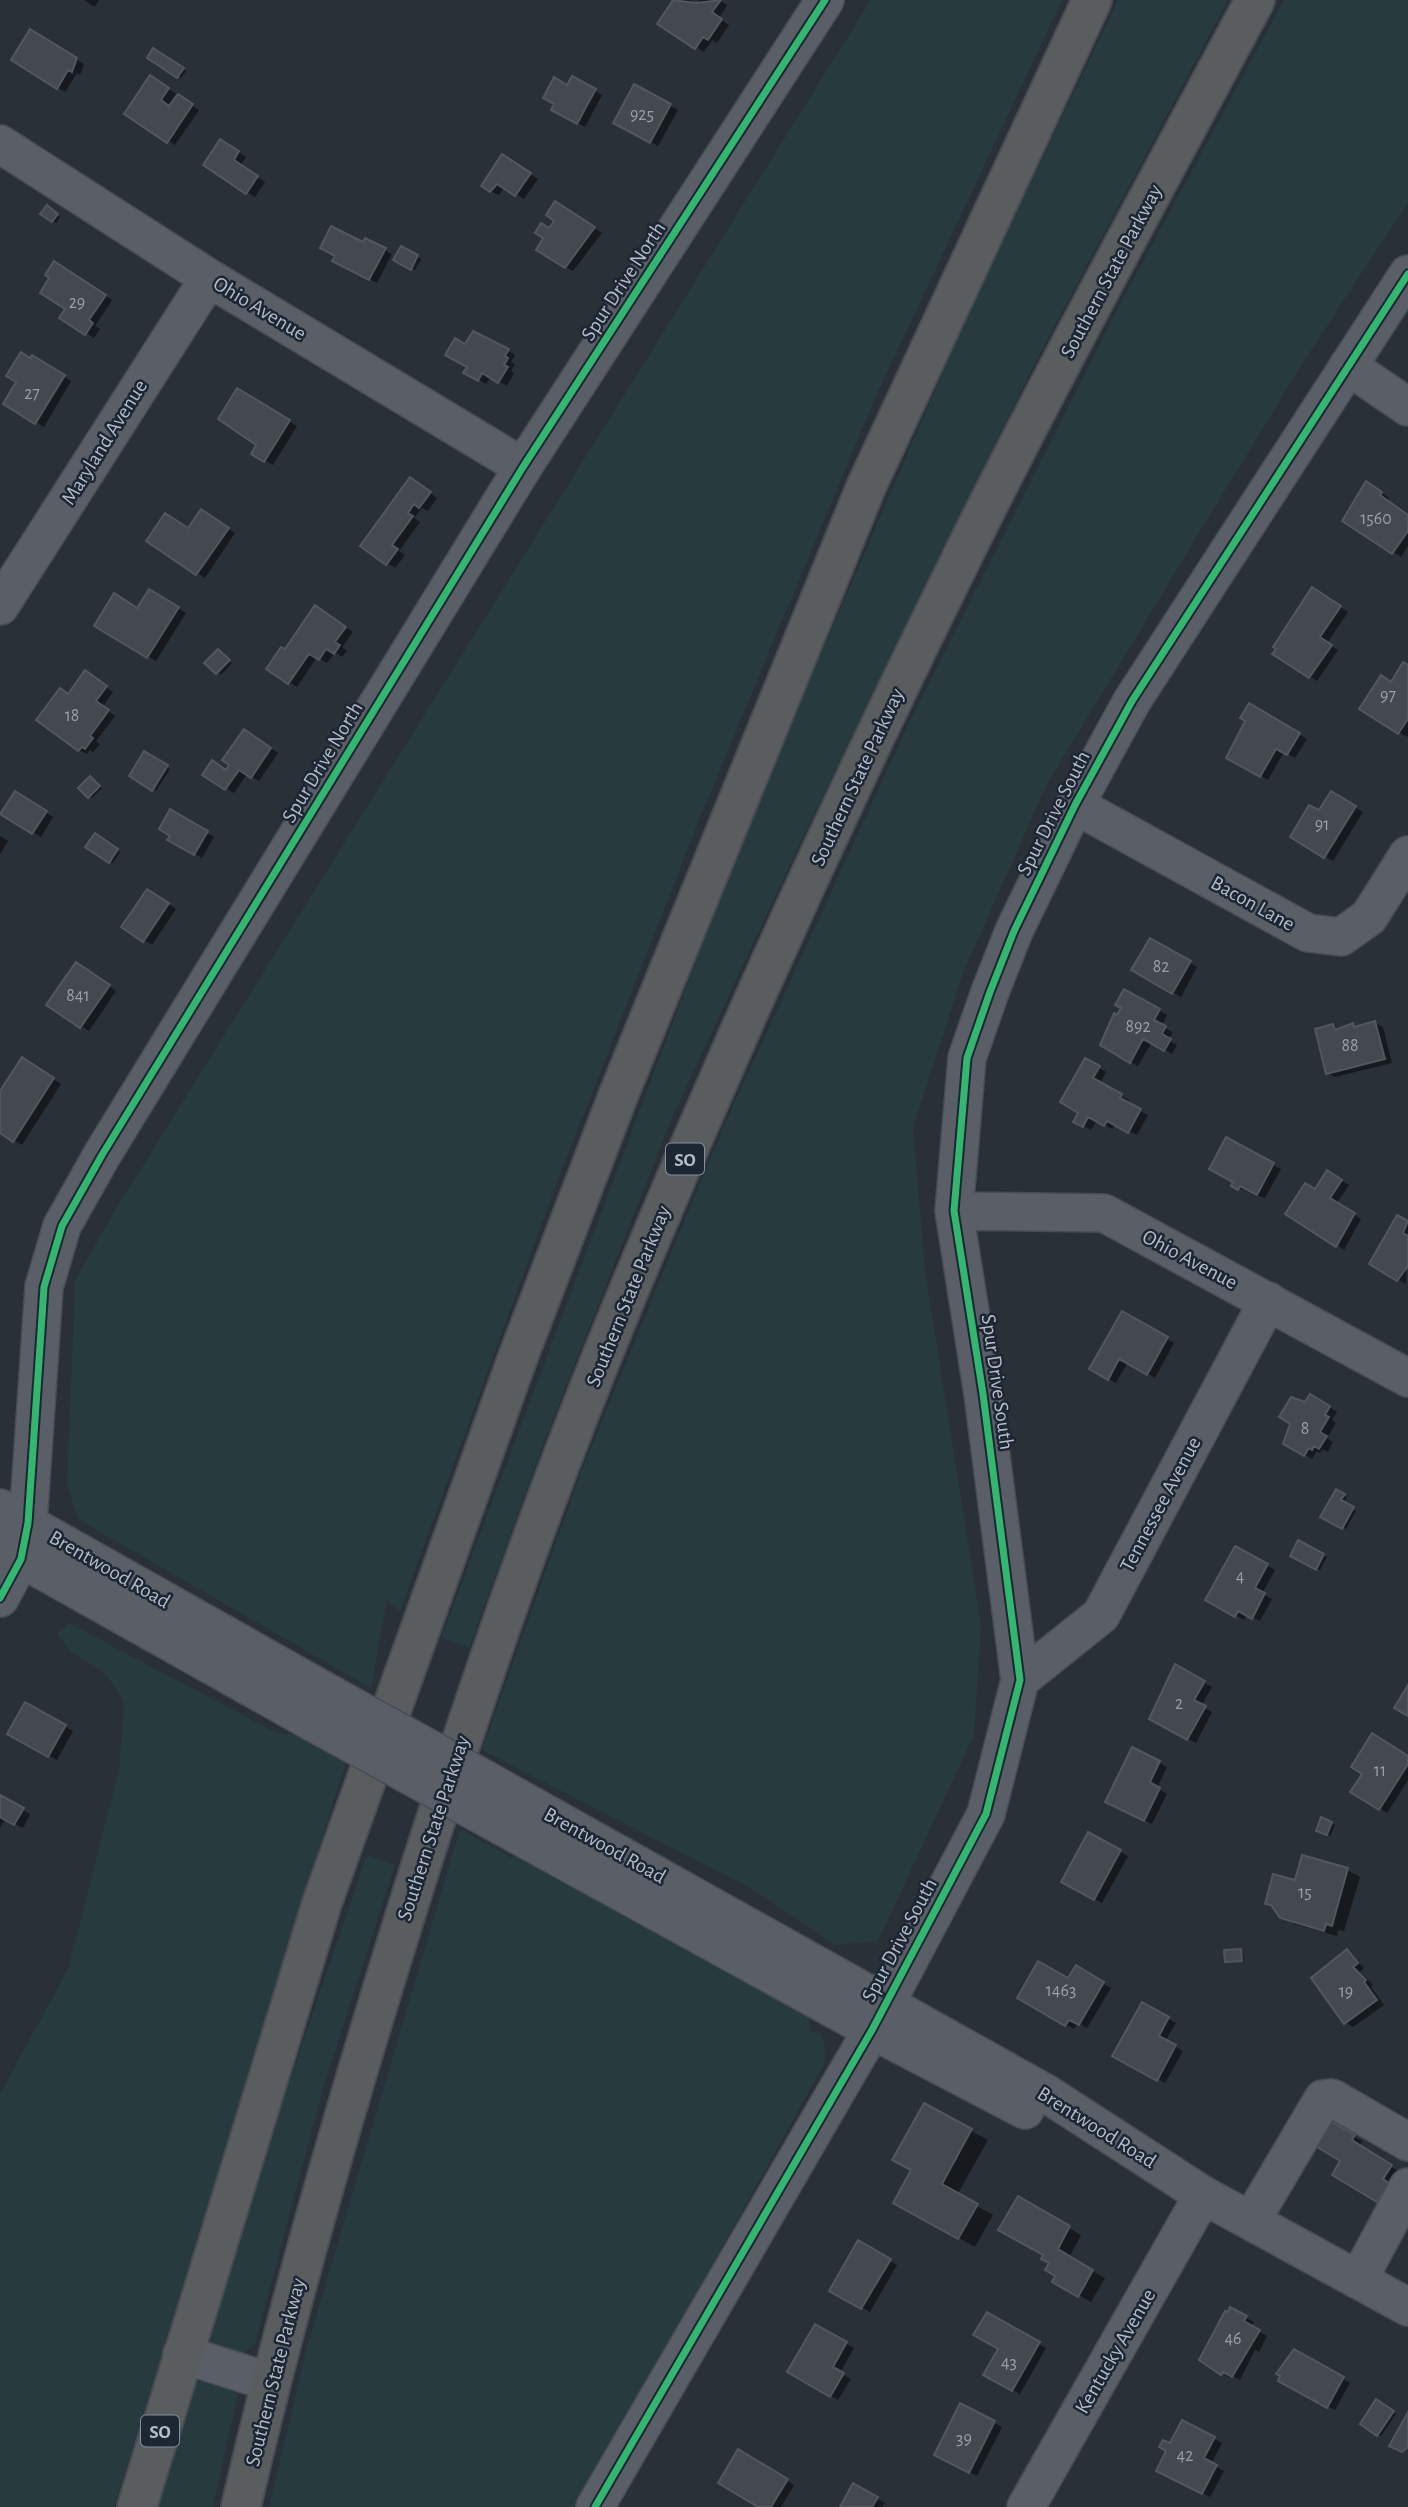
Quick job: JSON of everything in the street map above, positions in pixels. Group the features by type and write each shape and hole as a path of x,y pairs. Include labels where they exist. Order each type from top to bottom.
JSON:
{"highway":[{"name":"SO","path":"137,2507 322,1903 518,1357 613,1109 866,487 1092,0"},
{"name":"Southern State Parkway","path":"241,2507 270,2382 344,2115 436,1819 513,1591 617,1318 730,1052 847,795 959,564 1113,265 1255,0"}],"street":[{"name":"Spur Drive North","path":"0,1598 10,1553 44,1287 62,1226 102,1155 523,467 825,0"},
{"name":"Ohio Avenue","path":"0,144 209,278 523,467"},
{"name":"Spur Drive South","path":"604,2504 878,2017 986,1814 1020,1681 983,1394 954,1212 967,1058 1014,931 1075,805 1132,701 1408,274"},
{"name":"Maryland Avenue","path":"0,606 209,278"},
{"path":"1348,366 1408,407"},
{"name":"Bacon Lane","path":"1075,805 1308,933 1341,937 1369,917 1408,855"},
{"name":"Ohio Avenue","path":"954,1212 1104,1213 1408,1378"},
{"name":"Tennessee Avenue","path":"1020,1681 1101,1615 1268,1301"},
{"name":"Brentwood Road","path":"14,1516 323,1709"},
{"name":"Brentwood Road","path":"10,1553 323,1709 878,2017 1072,2134 1203,2195 1408,2307"},
{"path":"1251,2221 1323,2099 1332,2098 1408,2141"},
{"path":"1357,2280 1408,2187"},
{"name":"Kentucky Avenue","path":"1026,2507 1203,2195"},
{"path":"182,2354 270,2382"}],"green space":[{"path":"871,0 1062,0 875,398 701,815 557,1182 400,1611 387,1601 371,1688 79,1520 67,1486 75,1281 112,1215"},
{"path":"1118,0 1228,0 1035,363 802,839 674,1113 548,1432 469,1648 441,1638 748,823 971,307"},
{"path":"1284,0 1408,0 1408,203 1298,370 1047,784 963,973 913,1128 925,1270 981,1625 974,1735 878,1941 836,1945 754,1890 482,1750 581,1472 722,1130 909,723 1115,314"},
{"path":"69,1623 276,1733 299,1735 346,1763 114,2507 0,2507 0,2094 68,1969 119,1770 124,1701 104,1672 70,1651 57,1634"},
{"path":"460,1829 512,1858 516,1850 808,2014 811,2031 821,2034 825,2048 824,2064 578,2507 269,2507 306,2351"},
{"path":"367,1855 395,1865 324,2085 255,2344 239,2354 227,2353 211,2341 213,2327 291,2077"},
{"path":"205,2375 239,2389 213,2507 158,2507 192,2389"}],"building":[{"path":"673,0 696,3 721,0 712,12 722,19 708,40 703,37 695,49 657,24"},
{"path":"30,29 77,58 72,72 68,70 57,89 11,60"},
{"path":"153,48 184,68 177,78 147,58"},
{"path":"150,75 169,88 161,100 169,106 178,94 193,104 167,143 124,114"},
{"path":"572,76 596,89 577,124 551,110 554,104 543,98 554,77 567,85"},
{"path":"634,84 671,104 650,143 613,123"},
{"path":"220,139 239,151 234,160 258,176 246,194 203,165"},
{"path":"502,154 531,173 515,196 497,184 490,192 481,186"},
{"path":"555,201 595,227 565,268 536,250 543,238 535,233 541,223 549,228 554,221 546,215"},
{"path":"47,205 58,214 52,222 40,214"},
{"path":"331,226 363,242 365,238 386,248 369,280 332,261 335,256 320,248"},
{"path":"401,246 418,255 411,270 393,260"},
{"path":"54,261 106,295 89,320 93,323 85,335 59,318 65,309 40,293 49,278 45,275"},
{"path":"473,331 509,349 504,365 508,367 498,383 482,373 478,381 463,373 467,367 445,355 455,338 465,344"},
{"path":"21,352 30,358 32,355 65,375 35,424 3,404 16,382 6,376"},
{"path":"237,388 290,420 264,462 251,454 256,445 218,419"},
{"path":"410,477 431,492 419,508 414,504 408,513 413,516 392,545 398,549 386,565 360,546"},
{"path":"1366,481 1408,515 1408,531 1392,554 1342,521"},
{"path":"201,509 229,528 196,575 146,541 165,513 188,528"},
{"path":"1312,587 1341,606 1320,637 1332,645 1309,678 1272,654 1276,649 1273,647"},
{"path":"149,589 179,607 147,658 94,626 114,593 137,608"},
{"path":"315,605 346,627 335,642 340,645 334,654 326,649 319,660 309,654 288,684 266,669 281,647 285,649"},
{"path":"218,649 230,660 216,674 204,663"},
{"path":"1403,662 1408,665 1408,719 1398,734 1359,709 1381,675 1391,682"},
{"path":"85,670 107,686 96,701 109,710 90,736 93,738 85,749 82,747 78,751 36,720 60,688 68,694"},
{"path":"1249,703 1300,733 1287,755 1276,749 1260,777 1226,758 1245,721 1240,718"},
{"path":"244,729 271,748 251,778 239,770 225,790 202,775 212,760 226,770 229,765 222,760"},
{"path":"144,751 168,765 152,791 129,776"},
{"path":"90,776 100,786 88,798 78,788"},
{"path":"15,791 47,811 32,834 0,814"},
{"path":"1331,791 1356,806 1324,858 1290,837 1309,805 1319,810"},
{"path":"170,809 208,831 194,855 167,840 170,836 159,829"},
{"path":"95,833 118,849 109,863 85,847"},
{"path":"147,889 169,903 143,942 121,927"},
{"path":"1150,938 1191,961 1172,994 1131,970"},
{"path":"76,962 110,985 80,1028 46,1005"},
{"path":"1124,989 1160,1009 1154,1020 1166,1026 1162,1034 1171,1039 1164,1051 1143,1039 1130,1063 1100,1045 1114,1013 1117,1015 1121,1008 1115,1005"},
{"path":"1375,1021 1385,1059 1326,1074 1315,1029 1333,1024 1335,1030 1353,1023 1354,1027"},
{"path":"22,1057 54,1078 13,1142 0,1133 0,1091"},
{"path":"1085,1058 1100,1066 1093,1078 1122,1094 1120,1098 1141,1109 1128,1133 1107,1121 1104,1126 1088,1117 1083,1127 1073,1122 1078,1113 1060,1102"},
{"path":"1226,1137 1274,1163 1257,1195 1240,1186 1238,1190 1231,1186 1233,1182 1209,1169"},
{"path":"1327,1170 1342,1180 1330,1198 1355,1213 1336,1247 1285,1214 1305,1183 1315,1189"},
{"path":"1397,1215 1408,1221 1403,1233 1408,1236 1408,1266 1397,1281 1369,1264"},
{"path":"1122,1311 1168,1337 1147,1375 1119,1359 1108,1380 1089,1369"},
{"path":"1310,1394 1330,1406 1325,1415 1329,1417 1320,1432 1327,1436 1319,1449 1314,1446 1312,1450 1309,1448 1304,1456 1283,1444 1290,1424 1279,1417 1291,1397 1305,1402"},
{"path":"1336,1489 1345,1494 1341,1500 1354,1507 1342,1529 1320,1517"},
{"path":"1298,1540 1324,1554 1316,1570 1290,1556"},
{"path":"1235,1546 1268,1564 1255,1588 1265,1593 1252,1619 1238,1611 1235,1617 1205,1600"},
{"path":"1175,1664 1205,1681 1194,1700 1206,1706 1187,1740 1149,1719"},
{"path":"1408,1685 1408,1716 1394,1708"},
{"path":"25,1702 66,1725 48,1757 7,1734"},
{"path":"1372,1733 1408,1756 1408,1764 1379,1810 1350,1792 1362,1774 1351,1767"},
{"path":"1132,1747 1160,1761 1150,1782 1160,1788 1144,1821 1105,1802"},
{"path":"0,1795 24,1808 14,1825 0,1817"},
{"path":"1321,1817 1332,1822 1327,1835 1316,1831"},
{"path":"1088,1832 1121,1850 1094,1900 1061,1882"},
{"path":"1302,1855 1348,1868 1332,1926 1326,1924 1324,1931 1280,1918 1271,1905 1265,1904 1273,1874 1295,1880"},
{"path":"1241,1949 1242,1961 1225,1962 1224,1950"},
{"path":"1347,1949 1358,1963 1353,1967 1366,1980 1364,1982 1377,2000 1344,2024 1311,1978"},
{"path":"1038,1961 1068,1978 1076,1965 1104,1982 1079,2025 1069,2020 1065,2026 1017,1998"},
{"path":"1142,2002 1169,2017 1159,2036 1176,2045 1157,2081 1112,2056"},
{"path":"924,2103 972,2129 942,2184 978,2204 958,2239 893,2203 911,2170 892,2160"},
{"path":"1324,2117 1355,2135 1352,2140 1392,2165 1383,2179 1389,2183 1377,2202 1332,2175 1340,2161 1309,2142"},
{"path":"1018,2196 1070,2226 1058,2249 1093,2270 1078,2297 1052,2282 1055,2276 1045,2270 1049,2263 1041,2259 1043,2255 998,2230"},
{"path":"858,2240 891,2259 861,2309 829,2291"},
{"path":"1230,2307 1247,2316 1244,2321 1260,2330 1232,2377 1223,2372 1221,2375 1199,2360 1225,2311 1228,2312"},
{"path":"987,2312 1040,2342 1012,2391 983,2375 998,2349 973,2335"},
{"path":"815,2324 847,2342 833,2367 844,2373 830,2397 787,2372"},
{"path":"1294,2349 1344,2377 1327,2408 1278,2381 1280,2376 1276,2374"},
{"path":"1376,2399 1394,2411 1377,2436 1360,2424"},
{"path":"960,2403 995,2421 969,2473 934,2455"},
{"path":"1408,2412 1408,2447 1402,2452 1389,2446"},
{"path":"1182,2420 1215,2437 1204,2458 1217,2465 1202,2494 1156,2471 1166,2451 1159,2447 1163,2440 1170,2443"},
{"path":"738,2449 788,2479 771,2507 758,2507 718,2483"},
{"path":"853,2483 878,2497 872,2507 840,2507"}],"cycle path":[{"path":"0,1598 21,1559 28,1523 44,1287 62,1226 102,1155 523,467 825,0"},
{"path":"595,2507 872,2030 986,1814 1020,1680 983,1394 954,1211 967,1058 990,992 1014,931 1075,805 1132,701 1408,274"}]}
